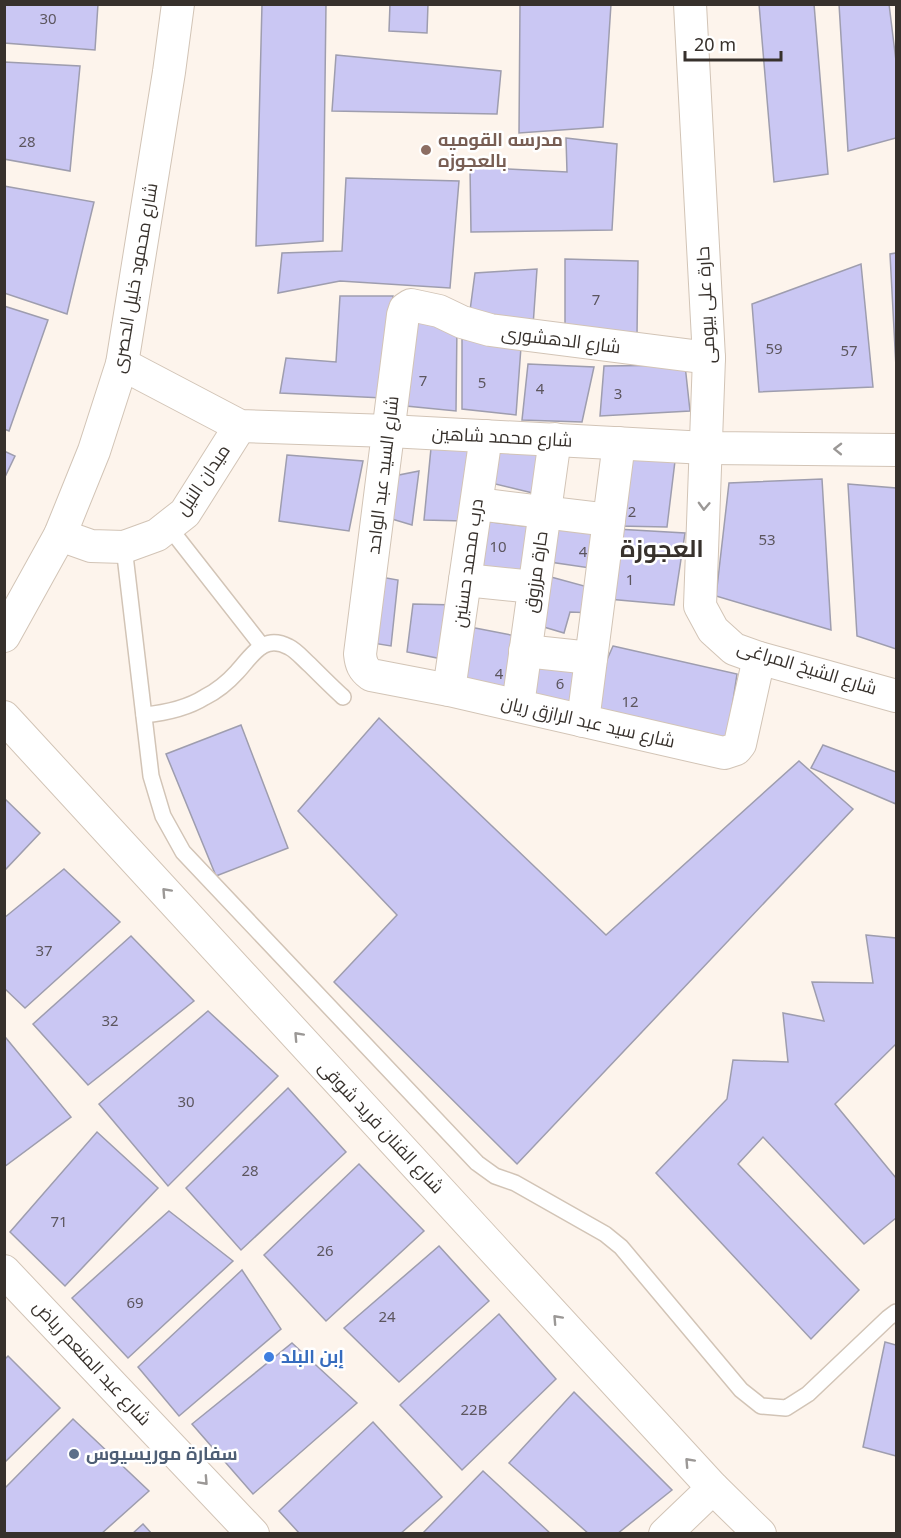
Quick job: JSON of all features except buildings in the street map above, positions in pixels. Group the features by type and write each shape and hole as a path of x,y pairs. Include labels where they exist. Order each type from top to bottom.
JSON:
{"street":[{"name":"شارع محمود خليل الحصرى","path":"4,636 60,535 94,451 122,364 178,4"},
{"name":"حارة على بيومى","path":"690,4 709,358 700,606"},
{"name":"شارع السيد عبد الواحد","path":"360,654 403,315 405,309 411,305 417,306"},
{"name":"شارع الدهشورى","path":"417,306 439,310 462,322 490,330 709,358"},
{"name":"شارع محمد شاهين","path":"122,364 240,426 389,430 706,448 897,450"},
{"name":"ميدان النيل","path":"60,535 91,546 124,546 157,535 185,513 240,426"},
{"name":"درب محمد حسنين","path":"449,690 486,436"},
{"name":"حارة مرزوق","path":"518,705 555,439"},
{"path":"583,721 619,443"},
{"path":"477,504 609,520"},
{"path":"465,580 534,587"},
{"name":"شارع الشيخ المراغى","path":"700,606 713,630 734,649 897,696"},
{"path":"525,651 591,658"},
{"name":"شارع سيد عبد الرازق ريان","path":"360,654 364,670 370,675 518,705 724,753 736,749 740,744 759,658"},
{"name":"شارع الفنان فريد شوقى","path":"4,717 713,1488 760,1533"},
{"name":"شارع عبد المنعم رياض","path":"4,1271 253,1533"},
{"path":"665,1533 713,1488"}],"lane":[{"path":"168,526 262,646"},
{"path":"124,546 151,776 163,816 183,852 477,1163 495,1176 515,1183 605,1234 621,1247 741,1390 761,1406 786,1408 808,1394 897,1312"},
{"path":"144,715 165,713 204,698 222,686 253,652 262,646 280,644 296,651 343,697"}],"place":[{"name":"مدرسه القوميه بالعجوزه","path":"426,150"},
{"name":"إبن البلد","path":"269,1357"},
{"name":"سفارة موريسيوس","path":"74,1454"}],"district":[{"name":"العجوزة","path":"662,549"}]}
